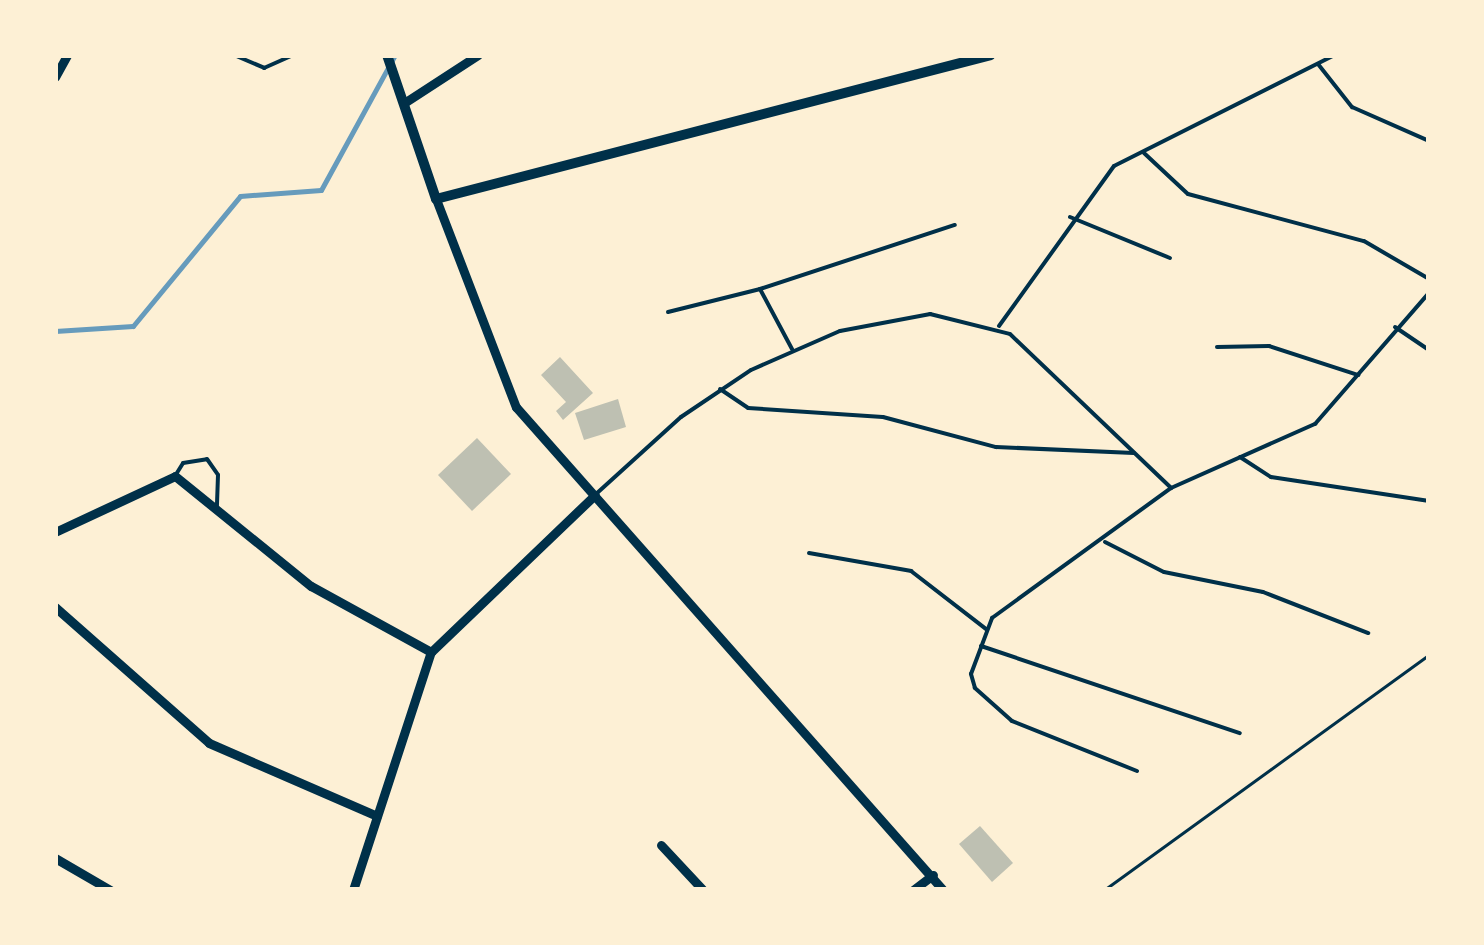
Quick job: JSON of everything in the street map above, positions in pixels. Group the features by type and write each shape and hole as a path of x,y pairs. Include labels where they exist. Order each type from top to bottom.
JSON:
{"street":[{"path":"55,77 67,55"},
{"path":"387,55 503,386 595,495 934,875 943,890"},
{"path":"404,103 478,55"},
{"path":"436,200 991,55"},
{"path":"55,532 174,476 311,586 430,652"},
{"path":"353,890 430,652 595,495"},
{"path":"55,607 209,743 377,816"},
{"path":"661,845 703,890"},
{"path":"55,858 110,890"},
{"path":"913,890 934,875"}],"lane":[{"path":"234,55 264,68 293,55"},
{"path":"999,327 1070,217 1114,166 1336,55"},
{"path":"1317,64 1352,107 1429,141"},
{"path":"1144,153 1188,194 1370,243 1429,279"},
{"path":"1070,217 1170,258"},
{"path":"668,312 760,290 955,225"},
{"path":"760,290 792,349"},
{"path":"1137,771 1012,721 973,685 986,629 1004,605 1105,542 1171,488 1316,424 1395,327 1429,293"},
{"path":"595,495 720,388 792,349 930,314 999,327 1171,488"},
{"path":"1395,327 1429,350"},
{"path":"1216,347 1270,346 1358,374"},
{"path":"720,388 748,408 883,417 996,447 1134,453"},
{"path":"1240,457 1273,477 1429,501"},
{"path":"174,476 183,463 206,459 218,475 218,509"},
{"path":"1105,542 1164,572 1263,592 1368,633"},
{"path":"809,553 911,571 986,629"},
{"path":"981,646 1240,733"}],"path":[{"path":"1104,890 1429,654"}],"building":[{"path":"560,357 593,393 563,420 556,411 566,402 541,375"},
{"path":"618,399 626,427 584,440 575,413"},
{"path":"477,438 511,474 472,511 438,475"},
{"path":"980,826 1013,863 992,882 959,844"}],"waterway":[{"path":"55,331 133,326 240,196 321,190 395,55"}]}
